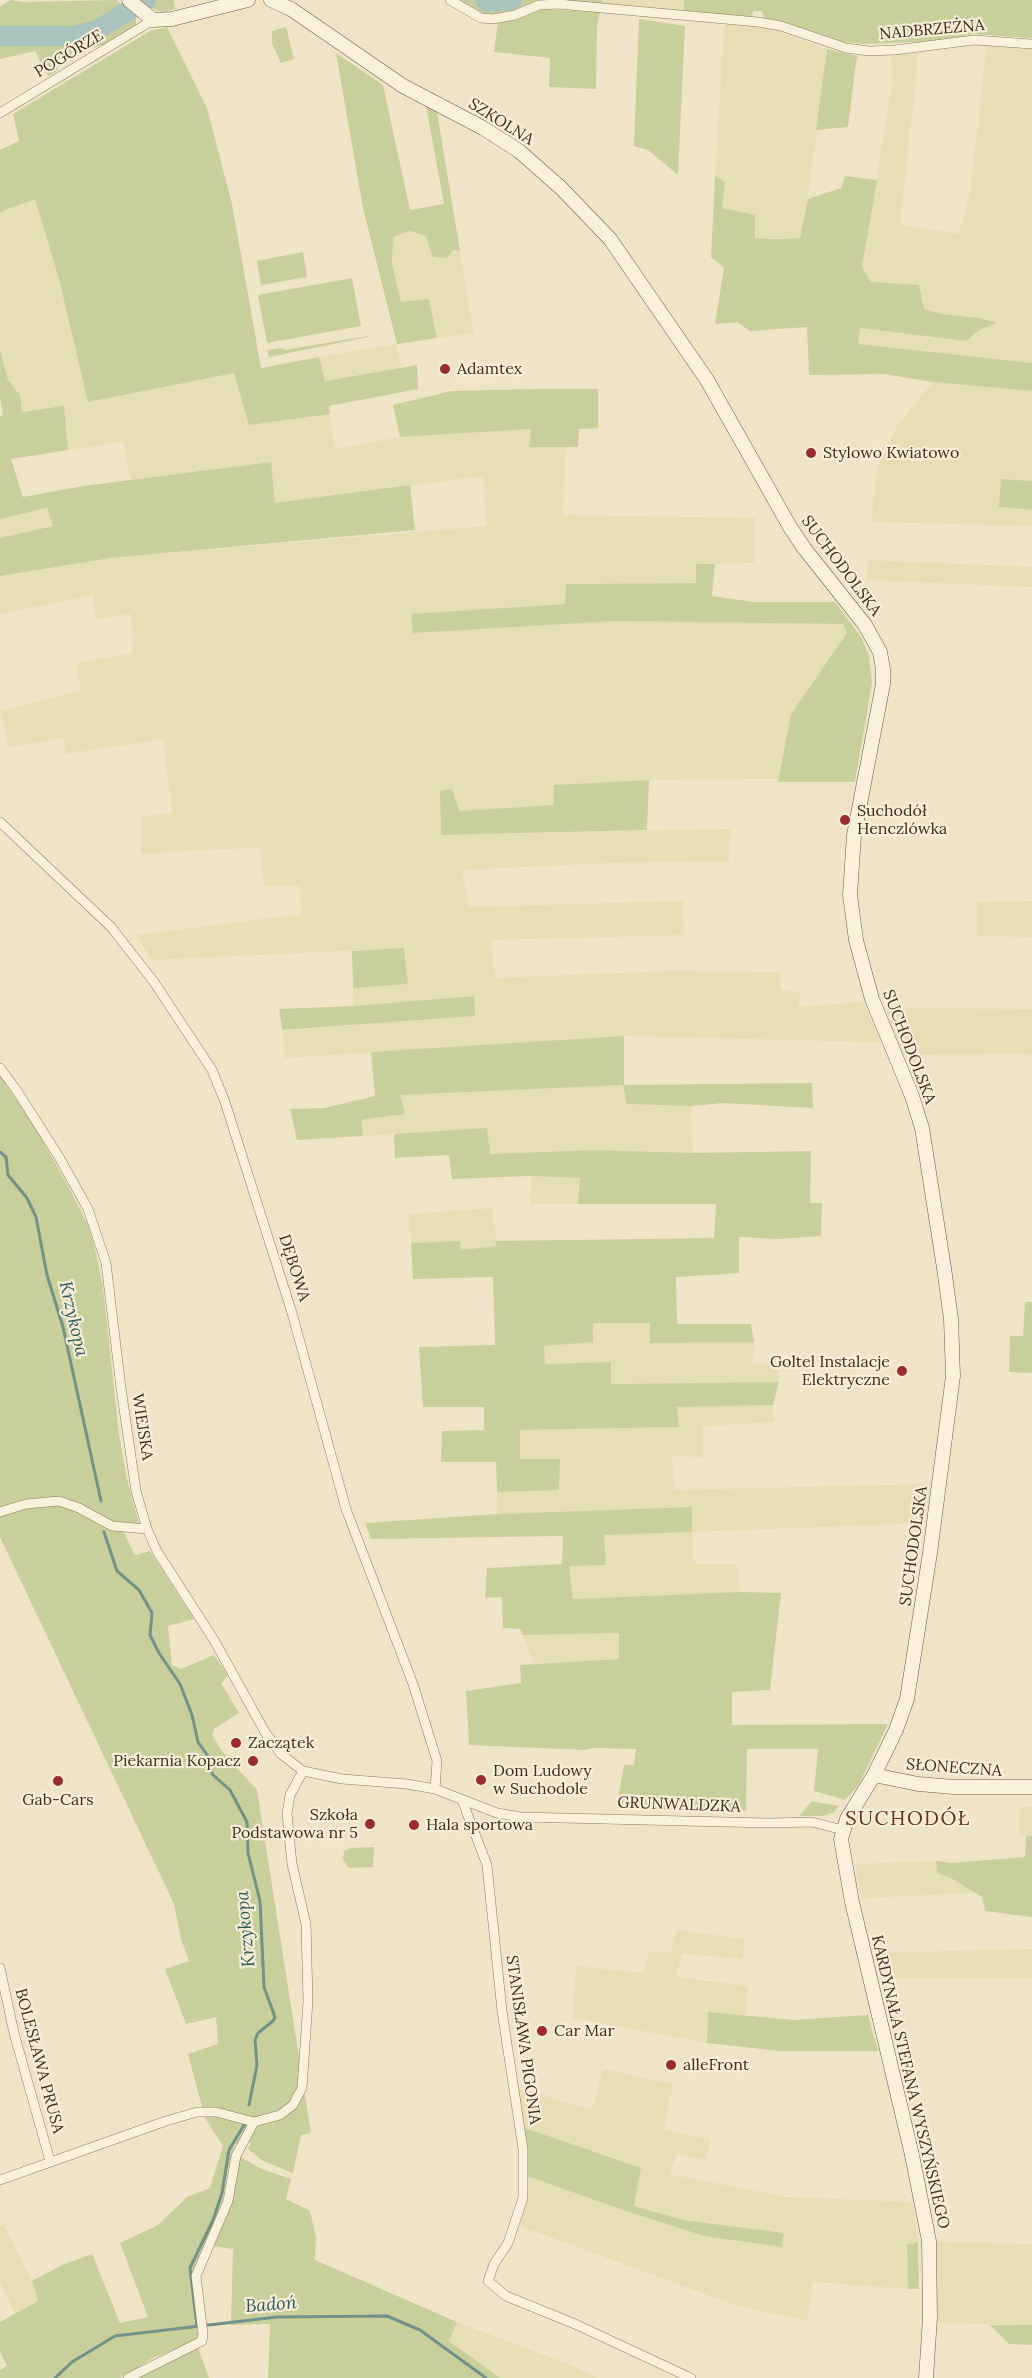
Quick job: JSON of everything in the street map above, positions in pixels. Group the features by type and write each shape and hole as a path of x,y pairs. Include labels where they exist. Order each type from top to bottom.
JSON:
{"street":[{"path":"129,0 139,11 153,20 172,19 248,0"},
{"name":"SZKOLNA","path":"271,0 291,9 403,86 483,128 519,151 561,188 610,239 669,323"},
{"name":"NADBRZEŻNA","path":"450,0 481,18 493,19 515,15 539,5 558,4 758,22 781,26 846,48 869,51 974,40 1032,45"},
{"name":"POGÓRZE","path":"0,113 153,20"},
{"name":"SUCHODOLSKA","path":"669,323 725,410 790,527 875,640 883,669 883,684 854,835 850,895 856,940 872,999 912,1096 922,1128 951,1319 952,1376 932,1543 909,1687 896,1730 843,1830"},
{"name":"DĘBOWA","path":"0,822 111,927 154,982 212,1070 225,1102 289,1301 346,1509 413,1684 434,1750 437,1761 435,1789"},
{"name":"WIEJSKA","path":"0,1068 59,1157 88,1209 106,1263 120,1388 136,1491 147,1529 158,1553 214,1641 265,1732 281,1754 303,1771"},
{"path":"0,1512 26,1504 59,1501 79,1508 112,1526 147,1529"},
{"path":"0,2180 50,2161 76,2155 166,2121 198,2112 216,2112 254,2122 280,2115 293,2105 302,2088 308,2001 306,1924 292,1864 287,1814 290,1795 303,1771"},
{"name":"GRUNWALDZKA","path":"303,1771 342,1779 407,1784 435,1789 497,1813 521,1817 812,1822 843,1830"},
{"name":"SŁONECZNA","path":"874,1775 918,1784 954,1787 1032,1787"},
{"name":"STANISŁAWA PIGONIA","path":"462,1800 487,1865 502,2011 523,2149 523,2198 508,2243 494,2264 488,2281 506,2295 691,2378"},
{"name":"KARDYNAŁA STEFANA WYSZYŃSKIEGO","path":"843,1830 841,1839 852,1902 912,2155 929,2241 930,2318 926,2378"},
{"name":"BOLESŁAWA PRUSA","path":"0,1968 14,2033 50,2161"},
{"path":"128,2378 202,2341 196,2276 228,2200 236,2156 254,2122"}],"shaded area":[{"path":"602,0 684,0 684,11 603,5"},
{"path":"726,24 774,30 827,49 808,199 800,238 755,238 755,215 722,208 725,182 715,176"},
{"path":"987,44 1032,49 1032,363 858,344 860,328 966,341 979,330 979,318 942,314 924,309 889,284 871,282 862,267 892,84 891,55 919,53 900,225 959,234 970,191"},
{"path":"35,198 59,279 88,401 234,373 249,425 330,414 335,449 400,437 531,429 529,447 566,447 563,515 755,518 754,563 696,564 696,583 566,584 565,604 411,614 414,633 616,621 843,624 847,633 791,714 778,779 649,780 555,785 554,805 459,811 452,789 440,792 441,835 730,829 729,861 608,863 462,870 469,907 683,901 684,935 491,940 495,978 668,971 780,972 781,990 800,992 799,1007 864,1002 879,1041 624,1036 285,1058 282,1031 474,1016 473,996 353,1006 353,988 408,984 404,948 152,960 136,935 301,914 300,886 264,886 260,848 141,854 142,816 172,813 163,739 66,754 63,738 8,747 1,711 81,690 76,667 81,662 133,653 131,614 96,619 93,595 0,614 0,576 111,558 486,526 483,476 275,504 270,462 130,480 123,442 68,450 64,407 21,412 20,395 8,380 0,350 0,212"},
{"path":"411,231 460,251 474,333 437,338 429,299 401,303 392,264 393,237"},
{"path":"397,344 401,367 325,381 319,357"},
{"path":"933,382 1032,391 1032,481 1001,479 1000,507 1032,510 1032,526 871,522 877,470 897,426"},
{"path":"48,508 54,526 0,538 0,519"},
{"path":"868,560 1032,567 1032,587 866,580"},
{"path":"1032,901 1032,937 977,936 977,902"},
{"path":"886,1008 1032,1009 1032,1054 903,1055"},
{"path":"624,1085 627,1104 691,1106 693,1153 595,1150 490,1154 487,1128 363,1136 360,1120 405,1114 400,1095"},
{"path":"531,1176 581,1178 578,1204 530,1204"},
{"path":"493,1208 497,1246 461,1250 460,1241 411,1243 409,1214"},
{"path":"593,1323 650,1323 650,1343 754,1342 753,1364 778,1363 779,1382 610,1384 611,1362 545,1364 543,1346 593,1342"},
{"path":"773,1405 774,1422 703,1426 703,1457 672,1456 674,1490 930,1484 926,1523 692,1532 692,1507 498,1514 497,1492 559,1489 520,1459 519,1430 679,1427 676,1407"},
{"path":"692,1532 695,1564 737,1564 740,1592 573,1599 569,1566 604,1535"},
{"path":"619,1633 619,1659 534,1664 523,1635"},
{"path":"1020,1807 1032,1807 1032,1836 1018,1835"},
{"path":"936,1861 937,1873 951,1878 975,1893 862,1898 855,1864"},
{"path":"676,1930 745,1939 743,1959 682,1954 676,1977 748,1986 745,2016 708,2012 707,2043 573,2018 576,1966 644,1973 649,1951 671,1953"},
{"path":"1032,1949 1032,1978 881,1978 874,1953"},
{"path":"603,2069 673,2084 664,2130 711,2140 706,2160 677,2154 669,2174 786,2197 912,2202 918,2242 907,2246 908,2289 813,2282 807,2321 735,2305 520,2226 527,2199 527,2176 704,2236 784,2233 683,2220 634,2206 641,2168 525,2128 515,2087 592,2110"},
{"path":"4,2225 32,2281 38,2301 15,2314 0,2282 0,2227"},
{"path":"935,2242 1032,2244 1032,2325 936,2323"},
{"path":"457,2322 599,2378 500,2378 449,2341"}],"green space":[{"path":"11,0 24,2 117,0 122,6 94,25 68,32 0,31 0,6"},
{"path":"154,0 174,0 175,9 162,12 153,9 148,4"},
{"path":"460,0 602,0 603,5 517,10 495,16 482,14"},
{"path":"684,0 1032,0 1032,38 974,34 938,41 866,44 844,42 790,24 765,20 762,11 753,11 752,19 684,11"},
{"path":"539,9 600,12 597,27 596,89 549,87 550,58 494,52 498,22"},
{"path":"133,15 136,17 136,25 105,44 74,54 61,55 57,71 48,76 35,51 0,59 0,40 75,41 104,32"},
{"path":"639,19 685,26 678,175 648,150 634,146"},
{"path":"167,27 207,108 232,204 261,368 319,357 325,381 417,365 418,389 329,406 330,414 249,425 234,373 88,402 59,279 35,199 0,212 0,150 19,141 13,114 150,31"},
{"path":"286,27 294,59 281,63 272,44 272,31"},
{"path":"827,49 857,56 848,127 816,130"},
{"path":"336,53 383,85 410,210 444,204 426,106 437,112 460,251 453,250 447,258 433,257 426,236 410,231 393,237 392,264 401,302 429,299 437,338 397,344 363,208"},
{"path":"715,176 725,182 722,208 755,215 755,238 777,239 800,238 808,199 841,188 845,176 877,180 862,267 871,282 919,285 924,309 997,323 979,330 966,341 860,328 858,344 1032,363 1032,391 933,382 884,374 809,375 807,327 750,331 737,322 715,324 724,268 711,257"},
{"path":"303,252 307,277 261,285 257,261"},
{"path":"352,278 361,326 267,343 258,295"},
{"path":"368,336 269,357 267,350 283,348 284,350"},
{"path":"0,350 8,380 20,395 22,412 64,406 68,450 11,459 23,497 83,486 271,462 275,503 410,485 415,530 111,558 0,576 0,538 53,526 47,508 0,519 0,416 3,415 0,396"},
{"path":"598,389 598,428 579,429 578,447 529,447 531,429 400,437 393,405 451,391"},
{"path":"1001,479 1032,481 1032,510 999,507"},
{"path":"696,564 715,564 712,596 754,602 835,602 861,637 869,655 872,683 855,782 778,782 791,714 847,633 843,624 616,621 413,633 411,614 565,604 566,584 696,583"},
{"path":"649,780 647,830 441,835 440,791 452,789 459,811 553,805 554,785"},
{"path":"404,948 408,984 353,988 352,951"},
{"path":"474,996 475,1016 282,1030 279,1009 353,1006"},
{"path":"624,1036 624,1085 812,1083 813,1108 724,1103 691,1106 627,1104 623,1085 400,1095 405,1114 361,1120 363,1136 297,1140 290,1109 324,1108 375,1096 371,1052"},
{"path":"0,1076 32,1122 66,1182 88,1225 94,1244 103,1287 119,1434 127,1479 139,1524 120,1525 135,1555 150,1551 194,1619 168,1626 172,1665 181,1669 214,1655 228,1676 221,1683 239,1713 214,1729 212,1735 221,1750 257,1790 311,2133 301,2135 293,2173 263,2161 248,2149 251,2142 235,2144 221,2208 191,2279 198,2336 194,2341 153,2358 120,2378 0,2378 0,2370 7,2366 0,2352 0,2322 38,2301 32,2281 64,2264 92,2254 120,2323 148,2317 120,2243 158,2225 187,2197 210,2188 223,2146 205,2118 188,2054 218,2044 216,2017 186,2024 165,1969 189,1961 181,1939 174,1904 0,1537"},
{"path":"487,1128 490,1154 595,1150 693,1153 811,1151 810,1203 822,1203 821,1236 779,1239 739,1237 739,1273 676,1277 677,1324 751,1324 754,1342 650,1343 650,1323 593,1323 593,1342 544,1346 545,1364 611,1362 611,1384 779,1382 773,1405 677,1407 679,1427 520,1430 520,1459 560,1459 559,1490 497,1492 496,1462 441,1462 442,1431 484,1430 484,1407 423,1407 419,1347 495,1345 493,1277 413,1279 411,1243 460,1241 461,1250 497,1246 495,1241 714,1238 716,1204 578,1204 580,1178 531,1176 452,1179 449,1155 395,1158 394,1134"},
{"path":"1025,1302 1032,1302 1032,1373 1009,1372 1010,1336 1023,1336"},
{"path":"692,1507 692,1532 604,1535 606,1565 569,1566 573,1599 740,1592 781,1593 770,1690 732,1692 732,1725 888,1724 858,1786 845,1800 814,1791 818,1749 747,1749 746,1811 627,1809 626,1803 617,1804 624,1765 634,1765 636,1749 593,1748 586,1750 469,1745 466,1691 521,1683 520,1665 619,1659 619,1633 523,1635 520,1629 503,1628 502,1597 485,1598 487,1568 562,1564 563,1536 371,1539 365,1523 498,1514"},
{"path":"812,1801 839,1806 833,1813 822,1816 799,1816"},
{"path":"1026,1836 1032,1836 1032,1917 985,1911 982,1897 951,1878 937,1873 936,1861 951,1863 1025,1857"},
{"path":"374,1847 373,1867 349,1868 343,1860 344,1851 350,1848"},
{"path":"708,2012 793,2020 868,2015 878,2051 780,2051 707,2043"},
{"path":"525,2128 641,2168 634,2206 683,2220 784,2233 782,2247 704,2236 527,2176"},
{"path":"240,2157 262,2169 291,2179 286,2199 310,2211 316,2237 315,2260 457,2322 449,2341 500,2378 268,2378 270,2324 231,2325 233,2249 214,2246 226,2217"},
{"path":"918,2242 919,2289 908,2289 907,2245"},
{"path":"990,2325 1032,2325 1032,2345 1009,2344"},
{"path":"198,2348 209,2378 136,2378 161,2364"}],"waterway":[{"path":"0,36 74,36 97,30 146,0"},
{"path":"485,0 488,2 512,0"},
{"name":"Krzykopa","path":"0,1152 6,1157 8,1175 27,1198 36,1217 47,1275 63,1327 101,1501"},
{"name":"Krzykopa","path":"104,1532 117,1571 139,1590 152,1613 150,1635 180,1684 192,1715 198,1742 210,1759 212,1774 230,1790 247,1822 248,1853 260,1901 264,1987 275,2017 258,2033 255,2040 257,2065 249,2105"},
{"name":"Krzykopa","path":"197,2326 190,2268 213,2220 222,2193 229,2150 244,2125"},
{"name":"Badoń","path":"55,2378 72,2362 115,2336 277,2317 387,2316 420,2330 486,2378"}],"place":[{"name":"Adamtex","path":"445,369"},
{"name":"Stylowo Kwiatowo","path":"811,453"},
{"name":"Suchodół Henczlówka","path":"845,820"},
{"name":"Goltel Instalacje Elektryczne","path":"902,1371"},
{"name":"Zaczątek","path":"236,1743"},
{"name":"Piekarnia Kopacz","path":"253,1761"},
{"name":"Dom Ludowy w Suchodole","path":"481,1780"},
{"name":"Gab-Cars","path":"58,1781"},
{"name":"Szkoła Podstawowa nr 5","path":"370,1824"},
{"name":"Hala sportowa","path":"414,1825"},
{"name":"Car Mar","path":"542,2031"},
{"name":"alleFront","path":"671,2065"}],"district":[{"name":"SUCHODÓŁ","path":"908,1819"}]}
